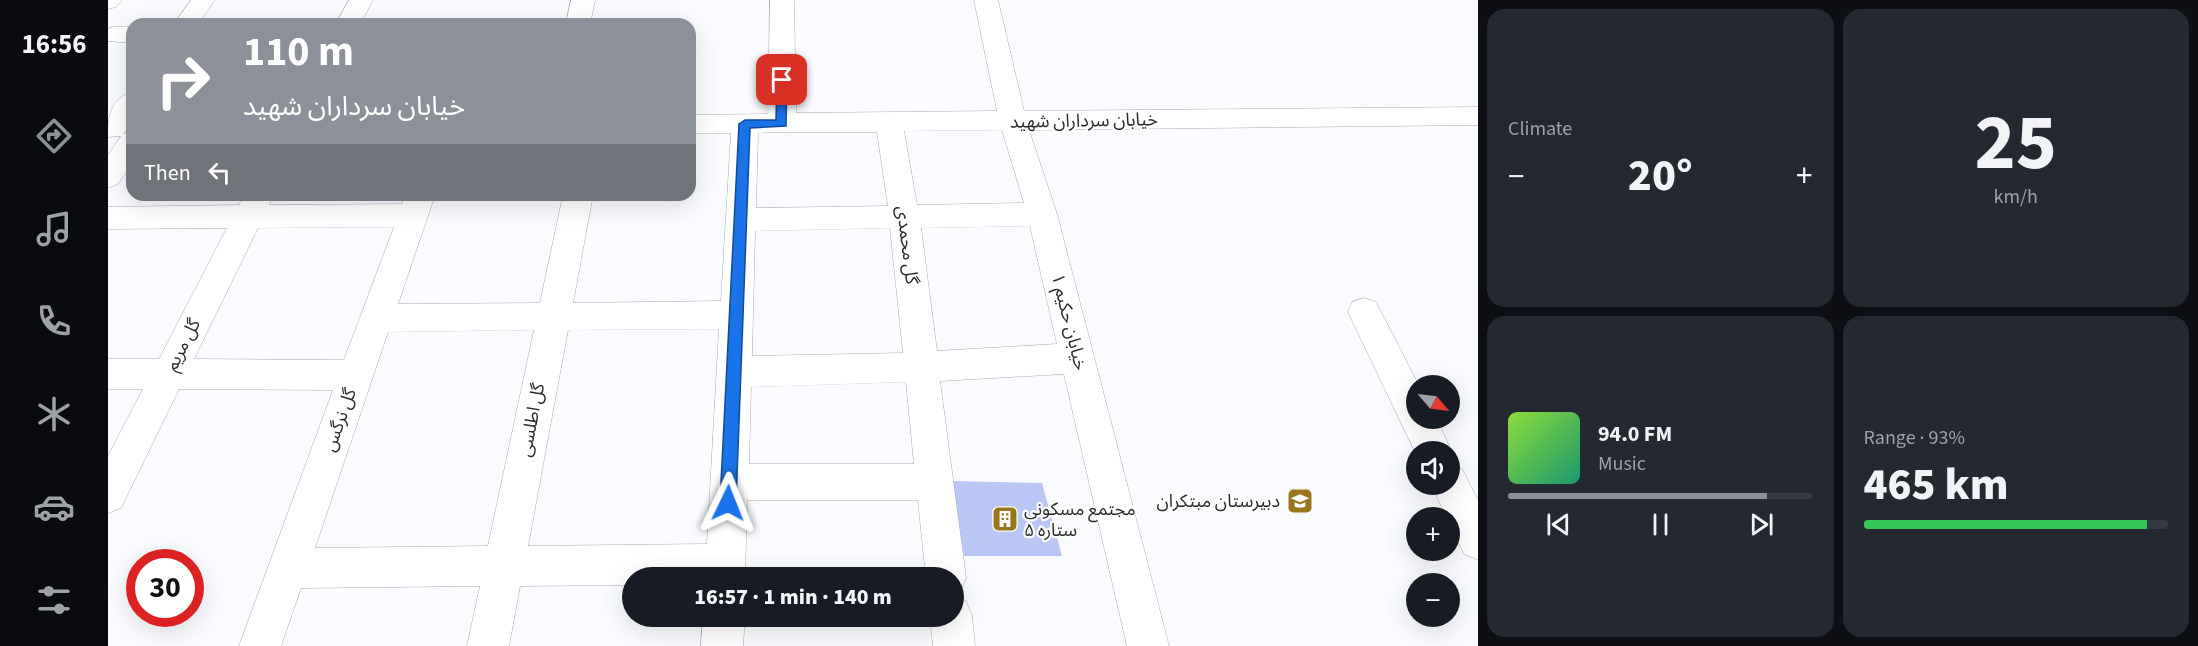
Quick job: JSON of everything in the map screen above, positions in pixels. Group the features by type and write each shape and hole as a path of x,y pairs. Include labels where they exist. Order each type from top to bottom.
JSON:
{"street":[{"path":"190,18 203,0"},
{"path":"351,18 361,0"},
{"path":"579,18 583,0"},
{"path":"782,0 782,124"},
{"name":"خیابان حکیم ۱","path":"986,0 1013,122 1042,214 1148,646"},
{"name":"خیابان سرداران شهید","path":"696,124 1478,116"},
{"name":"گل محمدی","path":"889,123 904,216 945,567"},
{"path":"726,567 745,124"},
{"path":"108,177 121,132"},
{"name":"گل اطلسی","path":"488,646 577,201"},
{"path":"108,218 253,206 417,205"},
{"name":"گل نرگس","path":"260,646 417,205"},
{"name":"گل مریم","path":"108,495 253,206"},
{"path":"741,220 1042,214"},
{"path":"1365,312 1406,395"},
{"path":"377,318 736,315"},
{"path":"734,372 921,367 1078,358"},
{"path":"108,374 356,375"},
{"path":"729,482 935,482"},
{"path":"1460,494 1478,540"},
{"path":"288,568 503,566 622,569"},
{"path":"722,646 723,627"},
{"path":"952,627 954,646"}],"building":[{"name":"مجتمع مسکونی ستاره ۵","path":"951,481 1042,483 1062,556 964,556"}],"place":[{"name":"دبیرستان مبتکران","path":"1300,501"},
{"name":"مجتمع مسکونی ستاره ۵","path":"1005,519"}],"route":[{"path":"728,503 745,124 782,124 782,80"}]}
